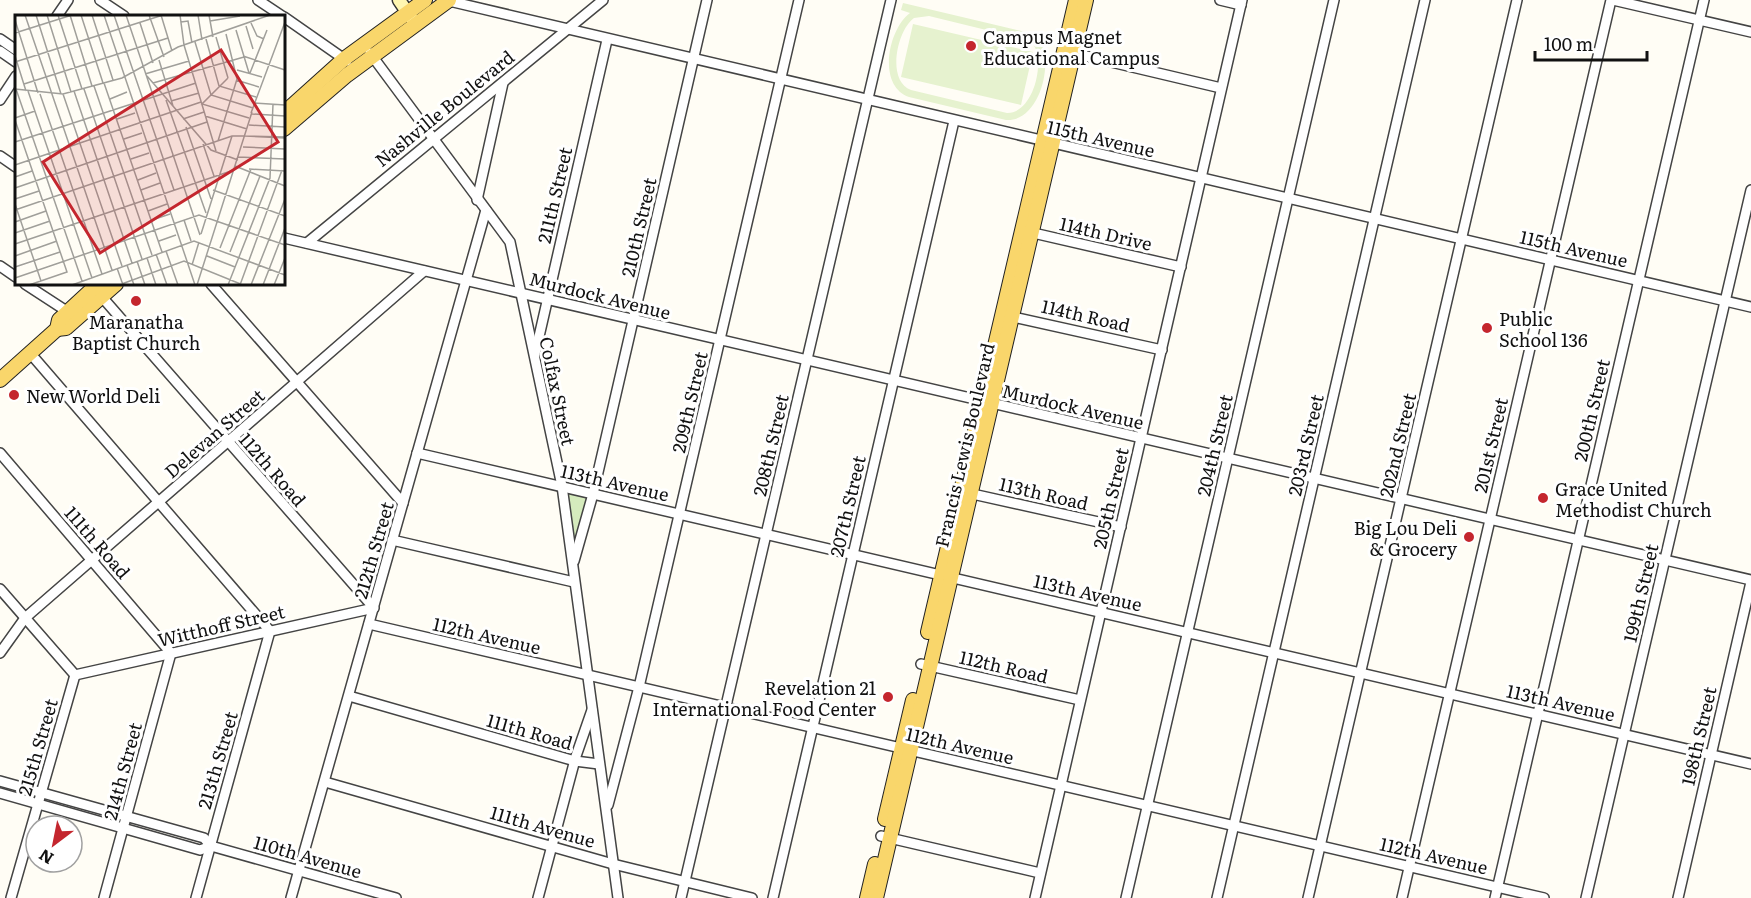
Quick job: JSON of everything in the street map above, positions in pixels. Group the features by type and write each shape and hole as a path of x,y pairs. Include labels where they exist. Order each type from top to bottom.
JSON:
{"main road":[{"path":"399,0 412,18"},
{"path":"412,18 425,0"},
{"path":"285,112 344,59 368,50 412,18 447,0"},
{"name":"Francis Lewis Boulevard","path":"1069,52 1076,0"},
{"name":"Francis Lewis Boulevard","path":"867,898 886,837 1069,52 1086,0"},
{"path":"285,128 356,68 368,50"},
{"path":"1,377 57,328 59,320 68,312 100,290"},
{"path":"57,328 66,328 100,290"},
{"name":"Francis Lewis Boulevard","path":"876,898 886,837"}],"street":[{"path":"58,15 68,0"},
{"path":"100,0 122,15"},
{"path":"258,0 280,15"},
{"name":"115th Avenue","path":"447,0 566,30 1751,307"},
{"name":"Nashville Boulevard","path":"307,243 432,138 603,0"},
{"name":"210th Street","path":"572,566 593,494 707,0"},
{"name":"209th Street","path":"607,810 639,687 799,0"},
{"name":"208th Street","path":"681,898 891,0"},
{"path":"1220,0 1241,2"},
{"name":"204th Street","path":"1126,898 1334,0"},
{"name":"203rd Street","path":"1217,898 1425,0"},
{"name":"202nd Street","path":"1308,898 1517,0"},
{"path":"1612,0 1751,32"},
{"name":"201st Street","path":"1402,898 1612,0"},
{"name":"200th Street","path":"1495,898 1704,0"},
{"name":"205th Street","path":"1035,898 1241,2"},
{"path":"285,18 356,68"},
{"path":"0,39 15,49"},
{"name":"211th Street","path":"534,359 607,39"},
{"name":"Colfax Street","path":"368,50 510,242 562,486 618,898"},
{"path":"0,51 15,61"},
{"path":"1069,52 1221,88"},
{"path":"0,100 15,78"},
{"path":"477,200 502,83"},
{"name":"207th Street","path":"773,898 954,121"},
{"path":"0,156 15,166"},
{"name":"199th Street","path":"1586,898 1751,190"},
{"name":"212th Street","path":"291,898 486,210"},
{"name":"114th Drive","path":"1027,231 1181,267"},
{"name":"Murdock Avenue","path":"285,237 1751,581"},
{"path":"0,266 15,276"},
{"name":"Delevan Street","path":"0,653 25,618 229,443 424,271"},
{"path":"27,285 68,312"},
{"path":"212,285 403,503"},
{"name":"112th Road","path":"100,290 229,443 374,608"},
{"name":"114th Road","path":"1007,316 1162,351"},
{"path":"30,353 270,631"},
{"name":"111th Road","path":"0,453 171,653"},
{"name":"113th Avenue","path":"417,453 1751,764"},
{"name":"113th Road","path":"965,492 1120,527"},
{"path":"392,540 574,582"},
{"name":"198th Street","path":"1678,898 1751,581"},
{"path":"0,589 75,675"},
{"name":"Witthoff Street","path":"75,675 374,608"},
{"name":"112th Avenue","path":"369,624 1544,898"},
{"name":"213th Street","path":"196,898 270,631"},
{"name":"214th Street","path":"104,898 171,653"},
{"name":"112th Road","path":"926,665 1080,700"},
{"name":"215th Street","path":"11,898 75,675"},
{"name":"111th Road","path":"349,696 575,761 599,764"},
{"path":"538,898 575,761 592,708"},
{"name":"110th Avenue","path":"0,781 204,838 210,846 396,898"},
{"name":"111th Avenue","path":"325,782 613,864 752,898"},
{"name":"110th Avenue","path":"0,793 200,850 210,846"},
{"path":"886,837 1040,873"}],"green space":[{"path":"903,3 1051,38 1049,45 1041,43 1044,53 1044,78 1035,103 1017,118 1006,120 909,97 899,91 892,81 889,56 896,31 910,13 901,10","holes":["929,16 1023,39 1033,44 1037,52 1035,86 1024,105 1016,111 1007,113 911,90 903,85 896,66 903,33 914,18"]},
{"path":"913,24 1033,52 1021,105 901,77"},
{"path":"564,488 591,494 574,550"}],"place":[{"name":"Campus Magnet Educational Campus","path":"971,46"},
{"name":"Maranatha Baptist Church","path":"136,301"},
{"name":"Public School 136","path":"1487,328"},
{"name":"New World Deli","path":"14,395"},
{"name":"Grace United Methodist Church","path":"1543,498"},
{"name":"Big Lou Deli & Grocery","path":"1469,537"},
{"name":"Revelation 21 International Food Center","path":"888,697"}]}
